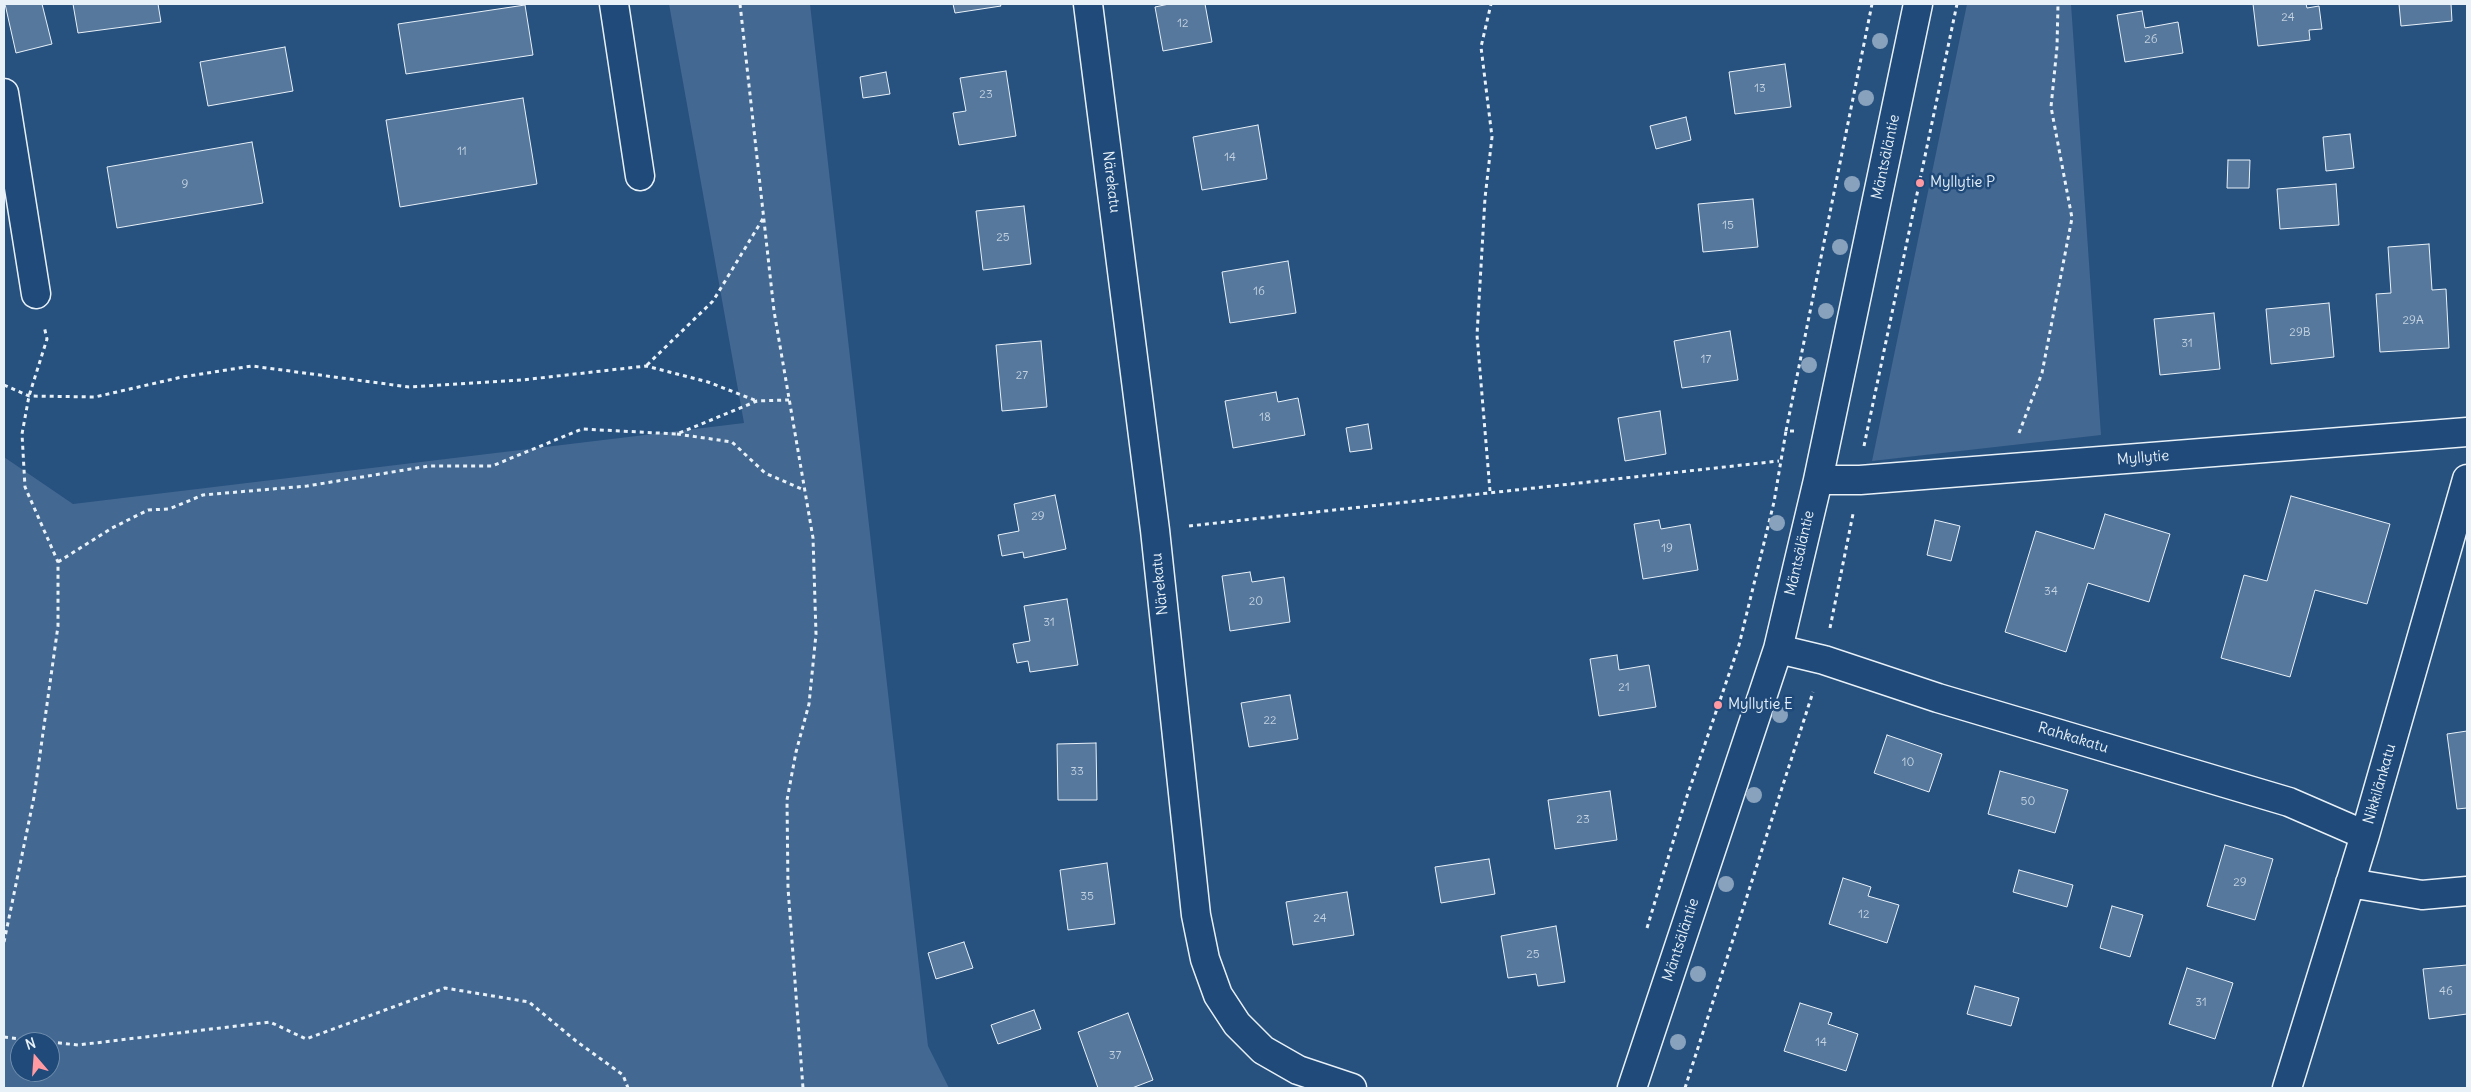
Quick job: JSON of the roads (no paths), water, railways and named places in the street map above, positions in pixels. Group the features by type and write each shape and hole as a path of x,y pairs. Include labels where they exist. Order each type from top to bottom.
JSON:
{"street":[{"path":"614,4 640,176"},
{"name":"Närekatu","path":"1088,4 1155,530 1196,915 1205,959 1218,995 1236,1024 1264,1050 1298,1070 1352,1088"},
{"name":"Mäntsäläntie","path":"1632,1088 1778,649 1818,480 1918,4"},
{"path":"4,93 36,294"},
{"name":"Myllytie","path":"1818,480 1860,480 2467,432"},
{"name":"Nikkilänkatu","path":"2287,1088 2365,835 2467,479"},
{"name":"Rahkakatu","path":"1778,649 1824,660 1938,698 2289,802 2365,835"},
{"path":"2350,883 2422,895 2467,891"}],"place":[{"name":"Myllytie P","path":"1920,183"},
{"name":"Myllytie E","path":"1718,705"}]}
